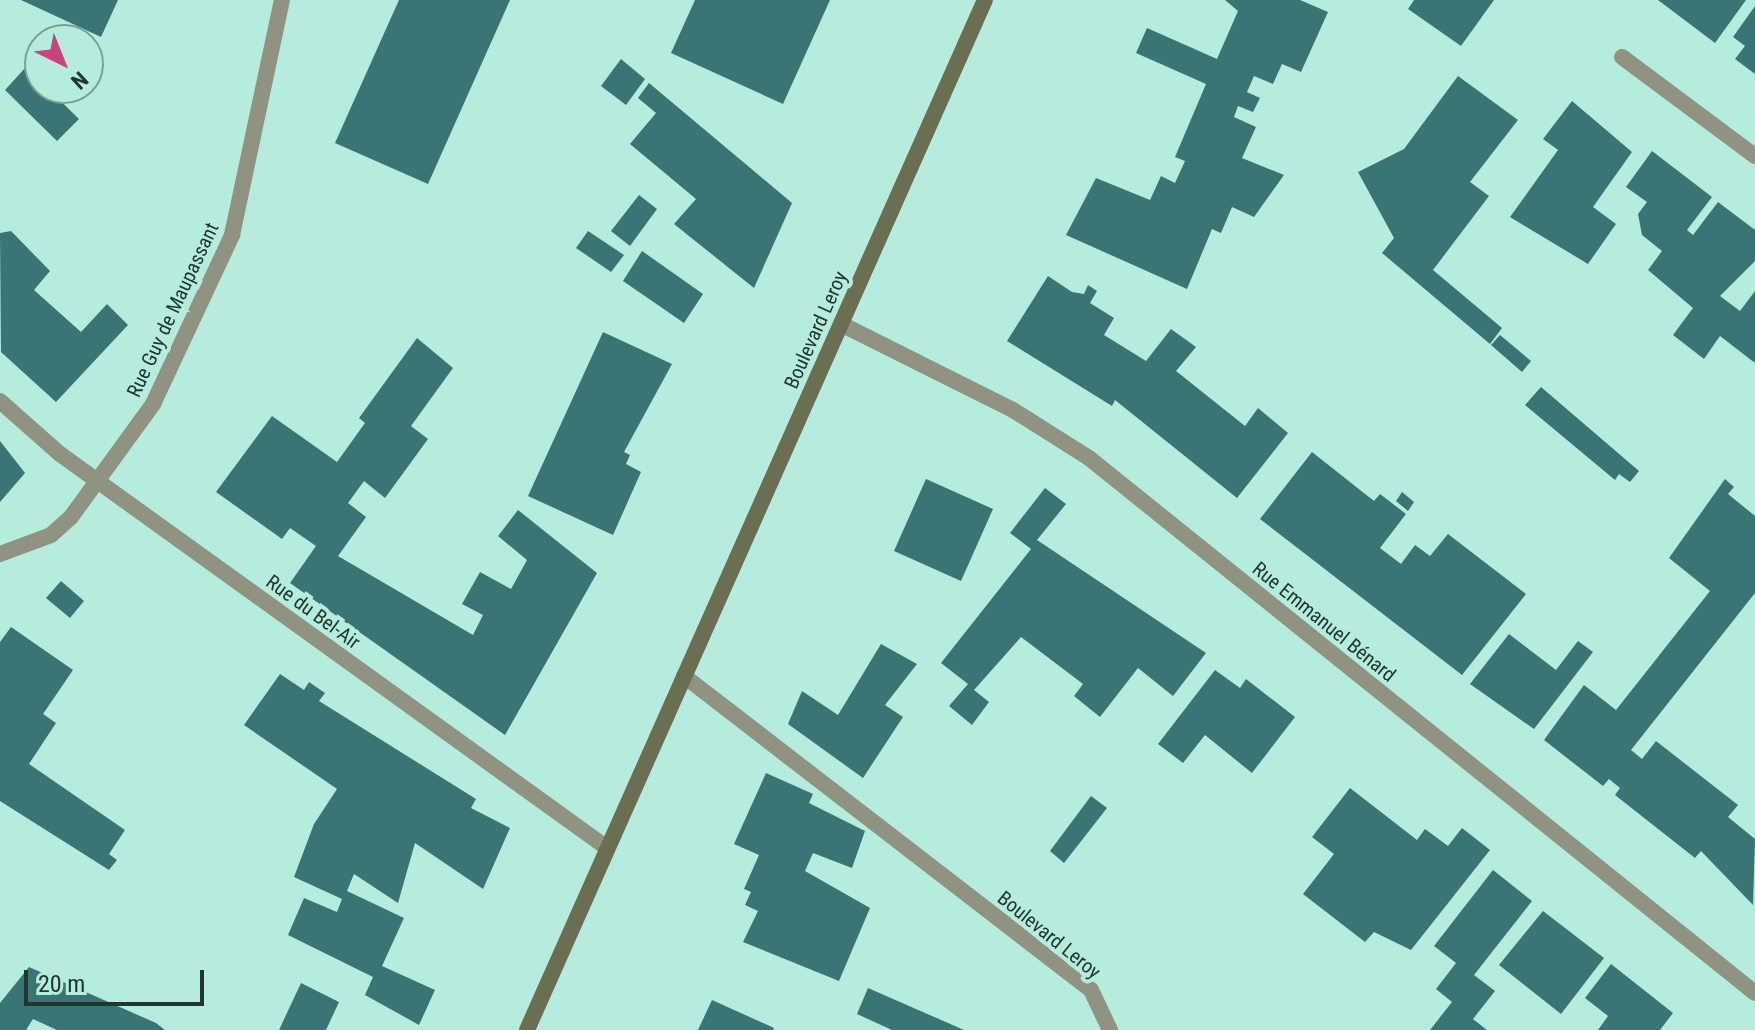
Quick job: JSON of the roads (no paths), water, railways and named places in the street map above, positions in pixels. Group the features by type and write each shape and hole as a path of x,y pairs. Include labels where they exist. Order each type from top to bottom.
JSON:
{"main road":[{"name":"Boulevard Leroy","path":"527,1030 985,0"}],"street":[{"name":"Rue Guy de Maupassant","path":"0,554 51,535 99,483 147,416 232,235 282,0"},
{"path":"1622,57 1755,156"},
{"name":"Rue Emmanuel Bénard","path":"841,324 1013,410 1089,458 1755,993"},
{"name":"Rue du Bel-Air","path":"0,401 99,483 607,848"},
{"name":"Boulevard Leroy","path":"684,676 1091,990 1110,1030"}]}
